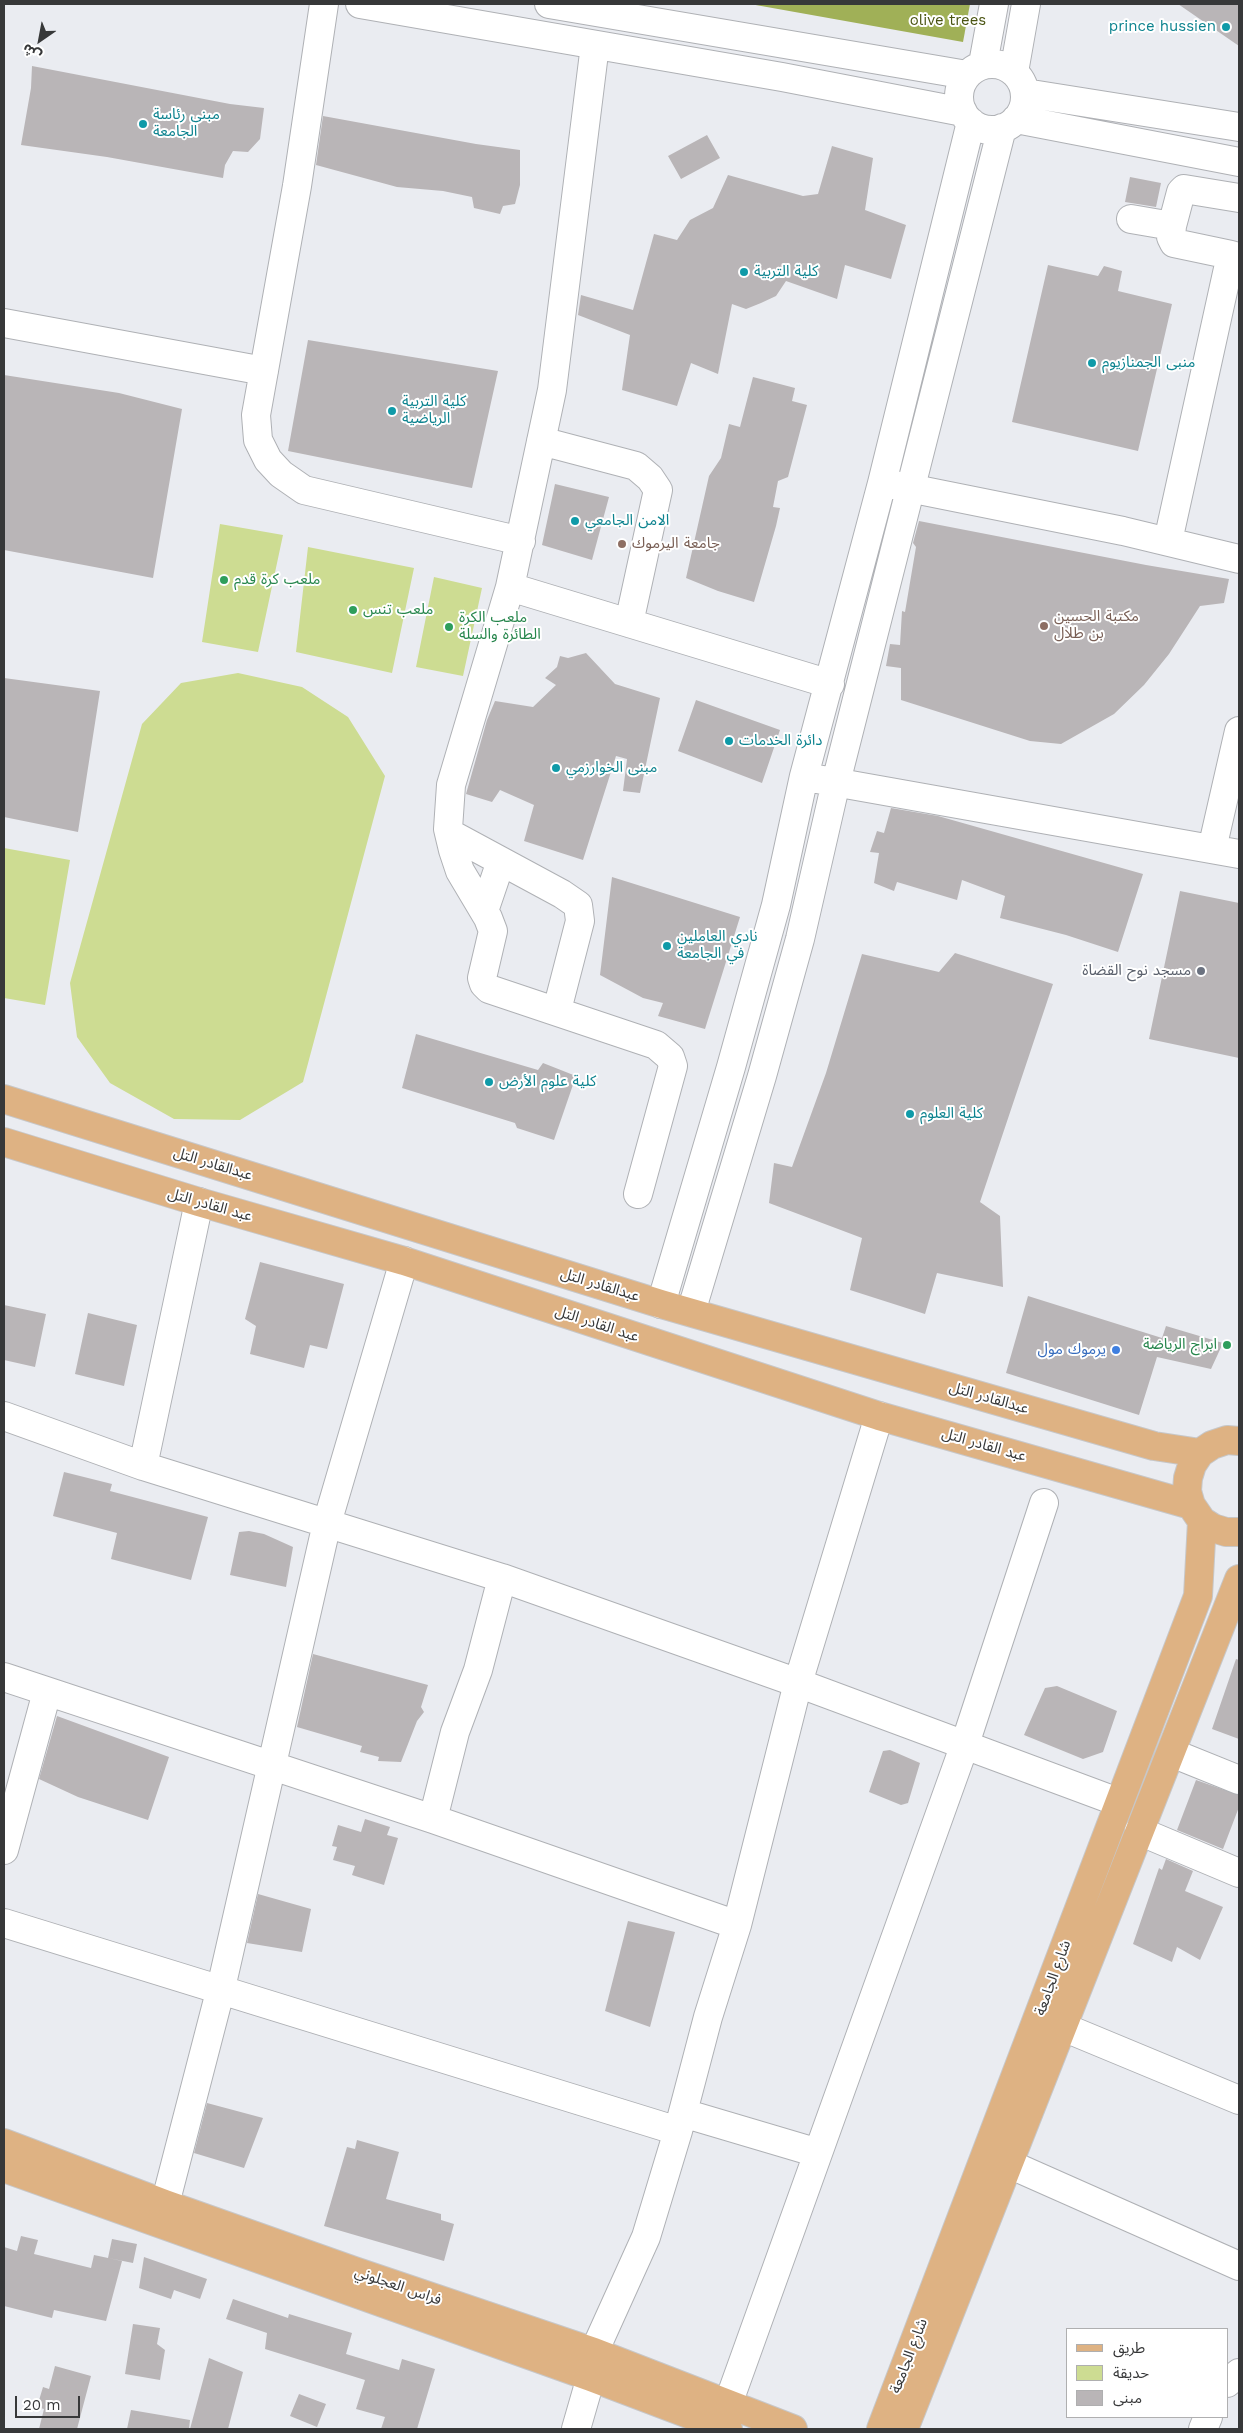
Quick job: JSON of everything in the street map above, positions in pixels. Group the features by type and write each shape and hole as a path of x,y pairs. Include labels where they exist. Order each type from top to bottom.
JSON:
{"main road":[{"name":"عبدالقادر التل","path":"4,1099 661,1304 1154,1446 1200,1454"},
{"name":"عبد القادر التل","path":"4,1142 199,1202 404,1261 879,1416 1197,1513 1213,1528 1226,1532 1239,1532"},
{"path":"1200,1454 1212,1445 1235,1434"},
{"name":"شارع الجامعة","path":"881,2429 1118,1802 1198,1596 1197,1513 1187,1491 1192,1464 1200,1454"},
{"name":"شارع الجامعة","path":"904,2429 1239,1579"},
{"name":"فراس العجلوني","path":"4,2143 728,2417 792,2429"},
{"name":"فراس العجلوني","path":"4,2168 593,2365"}],"street":[{"path":"324,4 297,186 256,414 258,440 268,460 281,474 304,490 521,541"},
{"path":"360,4 621,49 967,117 991,130 1009,124 1239,162"},
{"path":"661,1304 731,1067 776,905 804,776 882,483 967,117 959,99 960,86 975,70 994,4"},
{"path":"691,1312 762,1076 806,911 836,782 911,489 1009,124 1023,107 1019,83 1026,4"},
{"path":"560,6 577,19 575,31 567,40"},
{"path":"560,6 611,12 975,70 1004,66 1019,83 1239,128"},
{"path":"611,12 618,23 613,34 614,40 621,49"},
{"path":"594,45 552,390 510,587 451,785 448,807 449,833 460,871 484,911 493,931 482,978 484,984 489,989 656,1044 670,1056 673,1066 638,1194"},
{"path":"1168,541 1235,256 1174,243 1170,237 1172,226 1181,192 1184,189 1239,198"},
{"path":"1131,219 1172,226"},
{"path":"4,322 264,371"},
{"path":"541,441 636,466 650,478 658,490 629,623"},
{"path":"882,483 1168,541 1239,559"},
{"path":"510,587 830,684"},
{"path":"1212,849 1239,731"},
{"path":"804,776 1239,854"},
{"path":"449,833 562,894 578,905 580,921 557,1010"},
{"path":"484,911 501,861"},
{"path":"776,905 806,911"},
{"path":"144,1466 199,1202"},
{"path":"165,2204 221,1988 327,1523 404,1261"},
{"path":"4,1416 144,1466 502,1578 798,1683 1118,1802"},
{"path":"576,2429 593,2365 646,2237 680,2122 708,2017 737,1925 798,1683 879,1416"},
{"path":"728,2417 818,2153 965,1744 1044,1503"},
{"path":"433,1818 456,1732 478,1670 502,1578"},
{"path":"4,1678 433,1818 737,1925"},
{"path":"4,1850 48,1692"},
{"path":"1172,1753 1239,1780"},
{"path":"1139,1831 1239,1872"},
{"path":"4,1922 221,1988 680,2122 818,2153"},
{"path":"1063,2027 1239,2100"},
{"path":"1009,2164 1239,2266"},
{"path":"1228,2382 1239,2373"}],"green space":[{"name":"olive trees","path":"750,4 970,4 963,42"},
{"path":"220,524 283,535 258,652 202,642"},
{"name":"ملعب تنس","path":"308,547 414,568 392,673 296,652"},
{"name":"ملعب الكرة الطائرة والسلة","path":"434,577 482,588 463,676 416,667"},
{"path":"238,673 302,687 348,717 385,776 303,1082 240,1120 174,1119 110,1083 77,1037 70,983 142,724 181,683"},
{"path":"4,848 70,860 45,1005 4,998"}],"building":[{"name":"prince hussien","path":"1178,4 1239,4 1239,46"},
{"name":"مبنى رئاسة الجامعة","path":"32,66 230,104 264,108 260,139 248,152 233,151 225,165 223,178 107,157 21,145 31,88"},
{"path":"323,116 476,144 520,150 520,185 515,204 503,206 500,214 474,208 472,197 443,191 397,187 316,165"},
{"path":"707,135 720,158 681,179 668,156"},
{"name":"كلية التربية","path":"832,146 873,158 865,210 906,225 891,279 845,265 837,299 786,281 776,296 761,303 746,309 732,304 718,374 691,363 677,406 622,390 630,335 578,315 581,295 633,310 654,234 677,240 690,220 713,208 728,175 803,196 818,194"},
{"path":"1130,177 1161,183 1156,207 1125,202"},
{"name":"منبى الجمنازيوم","path":"1048,265 1098,276 1104,266 1122,271 1118,291 1172,304 1138,451 1012,422"},
{"name":"كلية التربية الرياضية","path":"308,340 498,371 472,488 288,451"},
{"path":"4,375 119,393 182,409 153,578 4,550"},
{"path":"753,377 795,388 792,401 807,405 788,477 778,481 773,507 780,508 754,602 718,591 686,578 709,476 721,458 729,424 740,427"},
{"name":"الامن الجامعي","path":"555,484 609,497 592,560 542,545"},
{"name":"مكتبة الحسين بن طلال","path":"919,521 1146,565 1229,579 1224,603 1200,606 1169,654 1144,685 1114,714 1061,744 1030,741 901,700 901,668 886,666 890,644 900,645 902,611 905,612 916,547 913,543"},
{"name":"مبنى الخوارزمي","path":"586,653 615,684 660,698 640,793 623,791 627,759 616,756 583,860 524,841 534,805 500,790 492,802 466,794 487,720 495,701 533,707 556,685 545,678 557,667 560,656 568,658"},
{"path":"4,678 100,691 78,832 4,817"},
{"name":"دائرة الخدمات","path":"696,700 780,730 762,783 678,751"},
{"path":"891,808 938,816 1143,874 1118,952 1066,935 1000,918 1005,896 962,880 957,900 897,882 894,891 874,883 879,853 870,852 877,831 884,833"},
{"name":"نادي العاملين في الجامعة","path":"612,877 740,917 705,1029 658,1016 663,1003 643,998 600,975"},
{"name":"مسجد نوح القضاة","path":"1180,891 1239,903 1239,1058 1149,1039"},
{"name":"كلية العلوم","path":"955,953 1053,984 980,1202 1000,1216 1003,1287 937,1273 925,1314 850,1290 862,1238 769,1203 774,1163 792,1167 826,1073 862,954 939,972"},
{"name":"كلية علوم الأرض","path":"416,1034 538,1070 543,1063 576,1076 554,1140 517,1128 515,1123 402,1088"},
{"path":"260,1262 344,1284 327,1349 310,1345 304,1368 250,1354 256,1326 245,1319"},
{"name":"يرموك مول","path":"1028,1296 1162,1338 1166,1326 1223,1343 1211,1369 1157,1357 1139,1415 1006,1373"},
{"path":"4,1305 46,1314 35,1367 4,1360"},
{"path":"88,1313 137,1325 124,1386 75,1374"},
{"path":"64,1472 112,1484 110,1491 208,1517 191,1580 111,1559 117,1533 53,1516"},
{"path":"249,1531 264,1534 293,1547 286,1587 230,1575 239,1532"},
{"path":"313,1654 428,1685 421,1707 424,1712 417,1721 401,1762 378,1761 379,1757 360,1752 362,1746 297,1727"},
{"path":"1236,1659 1239,1660 1239,1739 1212,1729"},
{"path":"1057,1686 1117,1711 1103,1752 1083,1759 1024,1735 1045,1688"},
{"path":"57,1716 169,1757 148,1820 78,1797 39,1779"},
{"path":"890,1750 920,1763 908,1803 901,1805 869,1792 883,1751"},
{"path":"1196,1780 1239,1795 1239,1807 1223,1849 1177,1830"},
{"path":"365,1819 390,1827 387,1835 398,1838 384,1885 352,1875 355,1866 333,1860 337,1847 332,1846 338,1825 361,1832"},
{"path":"1166,1859 1193,1871 1185,1891 1223,1907 1200,1960 1177,1947 1172,1962 1133,1944 1159,1868 1162,1870"},
{"path":"258,1894 311,1909 302,1952 247,1943"},
{"path":"628,1921 675,1932 650,2027 605,2011"},
{"path":"207,2103 263,2118 244,2168 194,2153"},
{"path":"357,2140 399,2152 386,2199 441,2214 441,2220 454,2224 444,2261 324,2226 347,2147 355,2149"},
{"path":"21,2236 38,2240 34,2254 91,2268 94,2255 122,2261 106,2321 54,2310 52,2318 4,2306 4,2247 17,2251"},
{"path":"112,2239 137,2244 133,2263 108,2258"},
{"path":"144,2257 207,2279 200,2299 174,2290 171,2299 139,2288"},
{"path":"233,2299 288,2318 289,2314 352,2333 346,2354 399,2370 402,2359 435,2369 417,2429 381,2429 385,2417 356,2409 365,2380 265,2349 267,2333 226,2319"},
{"path":"133,2324 160,2328 157,2344 165,2350 160,2380 125,2374"},
{"path":"209,2358 243,2372 228,2429 190,2429"},
{"path":"55,2366 91,2376 77,2429 39,2429 44,2409 37,2407 43,2387 49,2389"},
{"path":"299,2394 326,2404 317,2427 290,2416"},
{"path":"131,2410 190,2420 189,2429 127,2429"}],"place":[{"name":"prince hussien","path":"1226,27"},
{"name":"مبنى رئاسة الجامعة","path":"143,124"},
{"name":"كلية التربية","path":"744,272"},
{"name":"منبى الجمنازيوم","path":"1092,363"},
{"name":"كلية التربية الرياضية","path":"392,411"},
{"name":"الامن الجامعي","path":"575,521"},
{"name":"جامعة اليرموك","path":"622,544"},
{"name":"ملعب كرة قدم","path":"224,580"},
{"name":"ملعب تنس","path":"353,610"},
{"name":"مكتبة الحسين بن طلال","path":"1044,626"},
{"name":"ملعب الكرة الطائرة والسلة","path":"449,627"},
{"name":"دائرة الخدمات","path":"729,741"},
{"name":"مبنى الخوارزمي","path":"556,768"},
{"name":"نادي العاملين في الجامعة","path":"667,946"},
{"name":"مسجد نوح القضاة","path":"1201,971"},
{"name":"كلية علوم الأرض","path":"489,1082"},
{"name":"كلية العلوم","path":"910,1114"},
{"name":"ابراج الرياضة","path":"1227,1345"},
{"name":"يرموك مول","path":"1116,1350"}]}
